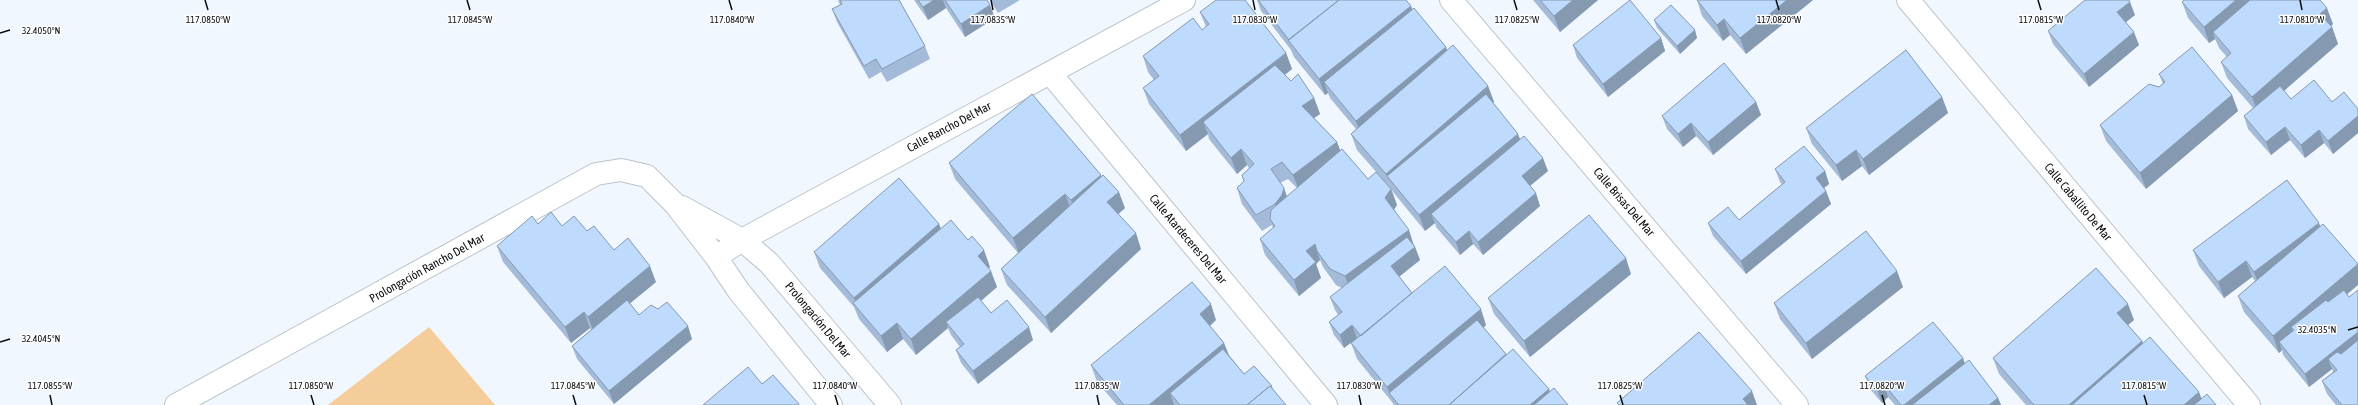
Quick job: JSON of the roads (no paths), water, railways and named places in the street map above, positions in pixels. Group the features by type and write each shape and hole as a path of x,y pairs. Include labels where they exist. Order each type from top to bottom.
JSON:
{"street":[{"name":"Calle Rancho Del Mar","path":"716,257 742,240 1184,0"},
{"name":"Calle Brisas Del Mar","path":"1451,0 1797,405"},
{"name":"Calle Caballito De Mar","path":"1908,0 2248,405"},
{"name":"Calle Atardeceres Del Mar","path":"1050,72 1326,405"},
{"name":"Prolongación Rancho Del Mar","path":"176,405 596,174 621,170 647,176 675,204 716,257"},
{"name":"Prolongación Rancho Del Mar","path":"675,204 742,240"},
{"name":"Prolongación Del Mar","path":"742,240 769,263 890,405"},
{"path":"716,257 738,290 831,405"}]}
